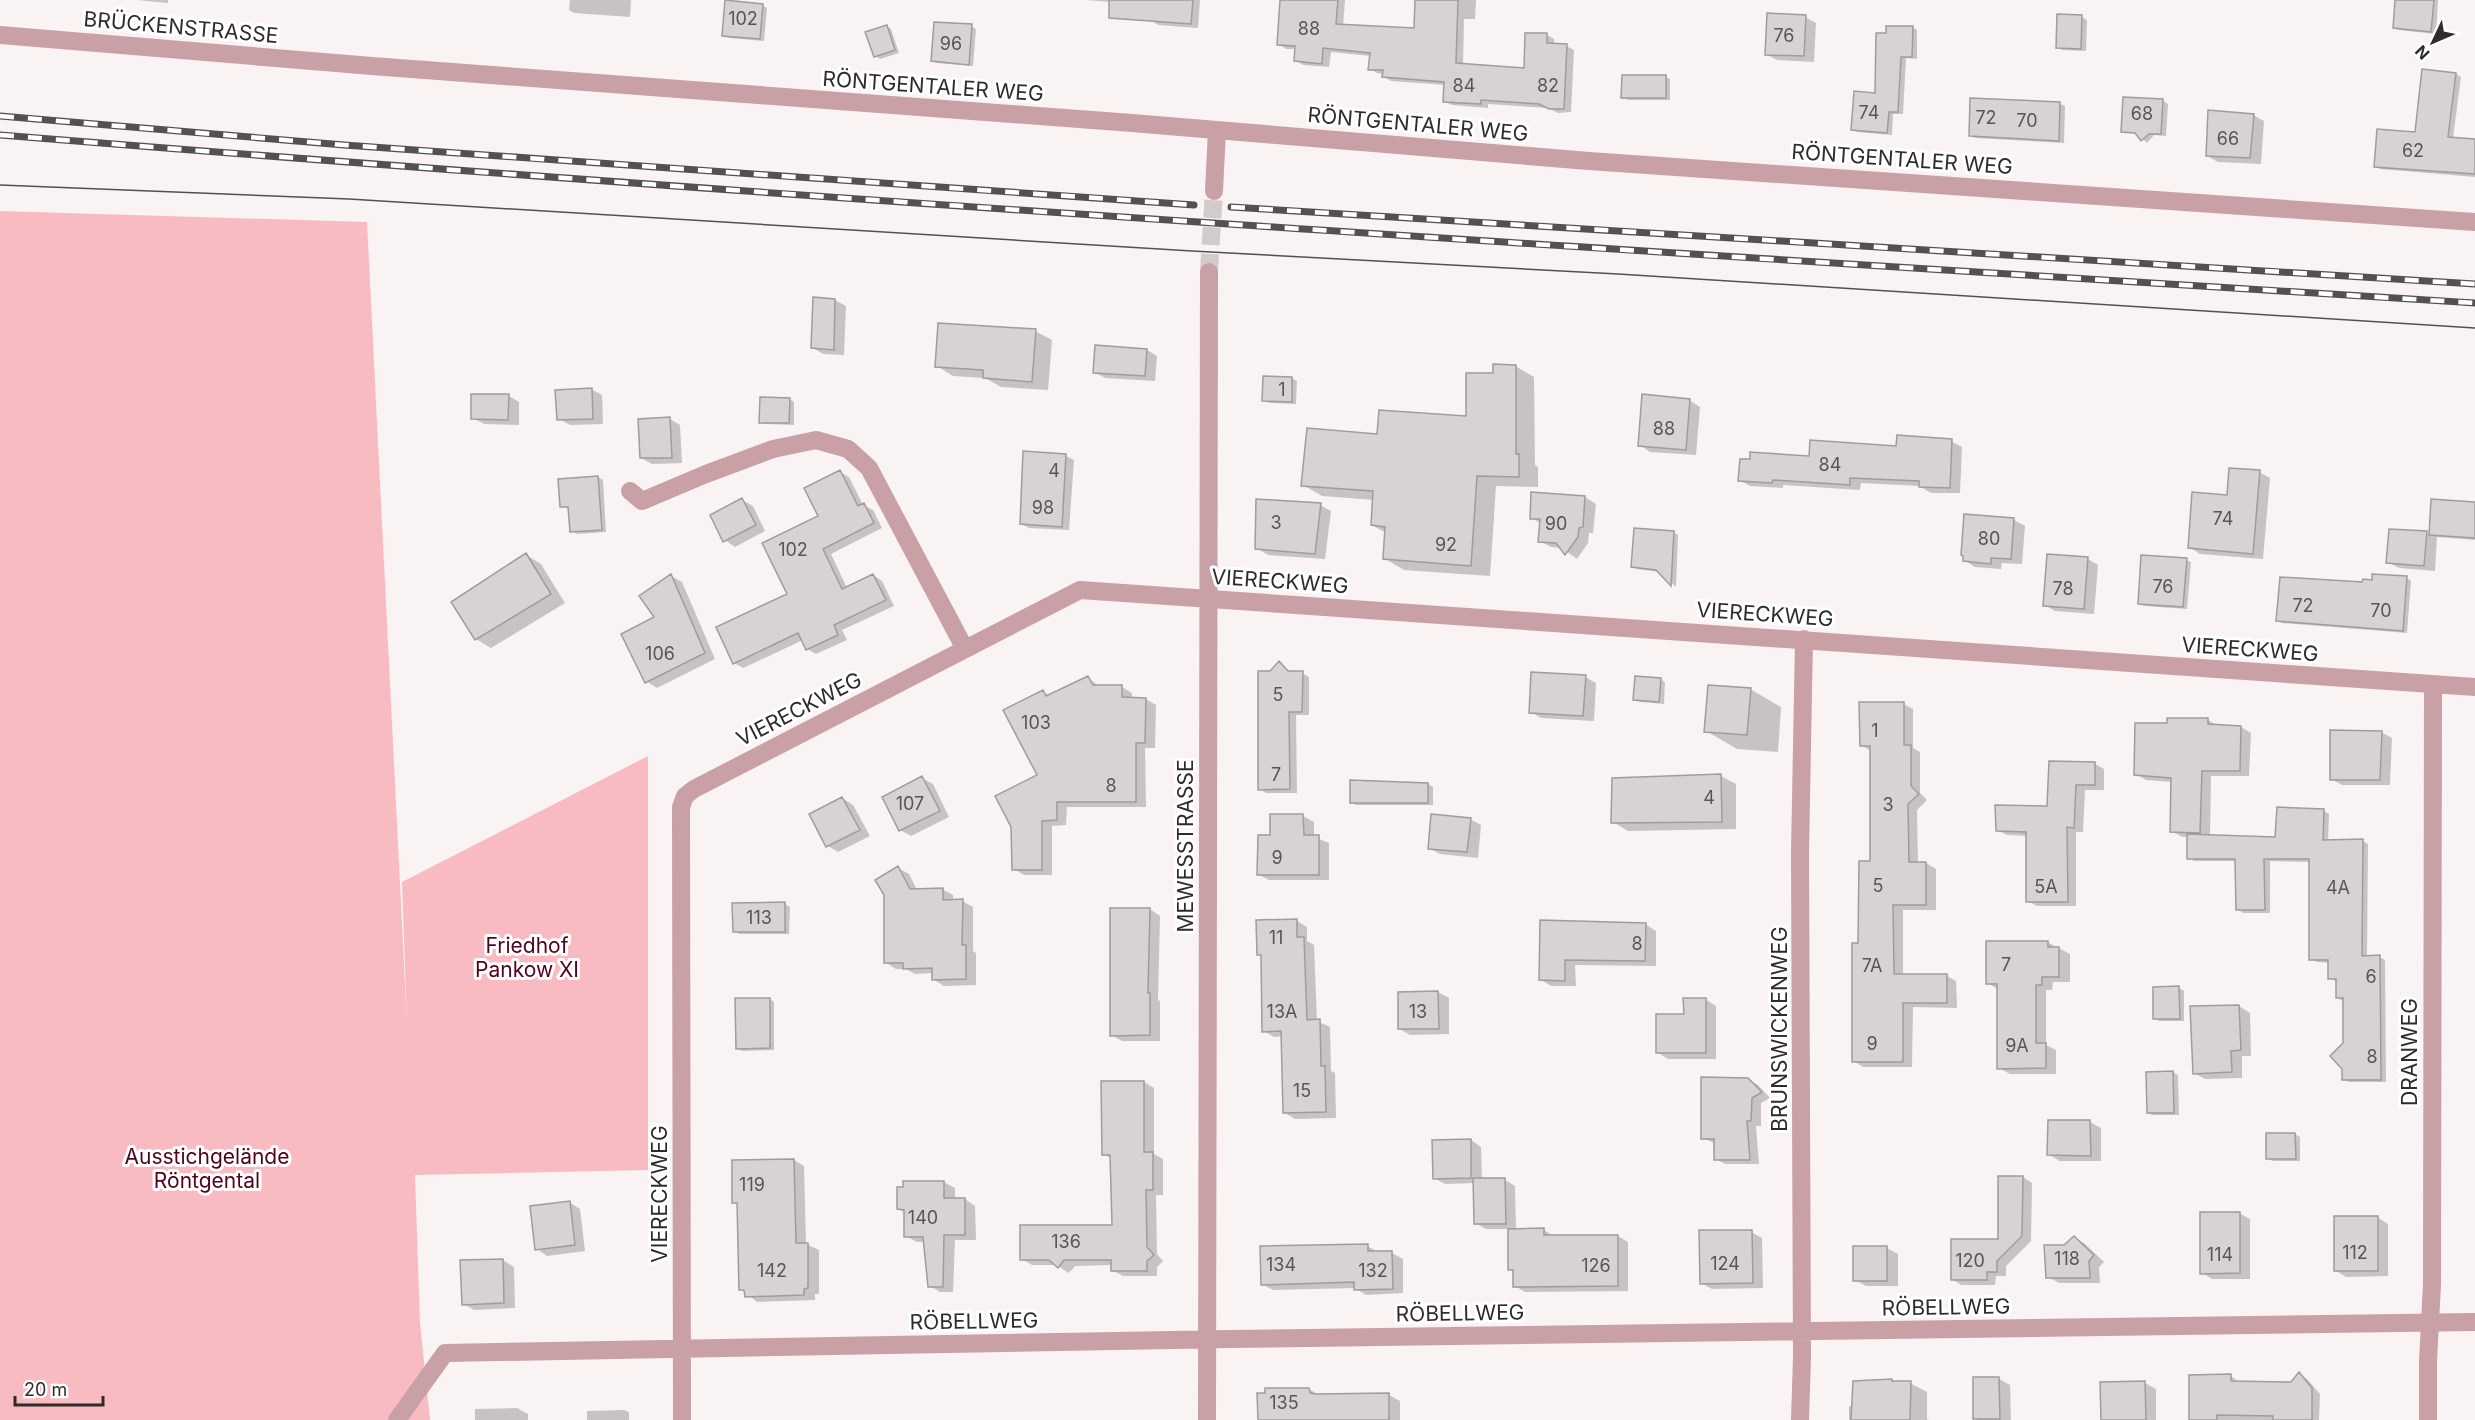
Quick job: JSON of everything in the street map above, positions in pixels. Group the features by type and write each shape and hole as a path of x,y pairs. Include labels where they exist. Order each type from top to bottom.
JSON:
{"street":[{"name":"BRÜCKENSTRASSE","path":"0,35 358,65"},
{"name":"RÖNTGENTALER WEG","path":"358,65 1217,130 1601,162 2475,222"},
{"path":"1214,191 1217,130"},
{"name":"MEWESSTRASSE","path":"1207,1420 1209,272"},
{"path":"630,491 642,501 772,449 816,440 848,449 869,468 965,649"},
{"name":"VIERECKWEG","path":"681,1350 681,807 685,796 694,789 1080,590 2475,687"},
{"name":"BRUNSWICKENWEG","path":"1800,1420 1802,1332 1800,853 1804,639"},
{"name":"DRANWEG","path":"2428,1420 2428,1361 2431,1323 2433,684"},
{"name":"RÖBELLWEG","path":"398,1420 445,1353 2475,1322"},
{"path":"681,1350 682,1420"}],"green space":[{"name":"Ausstichgelände Röntgental","path":"0,211 367,222 407,1024 402,882 648,756 648,1170 415,1175 420,1323 430,1420 0,1420"}],"building":[{"path":"725,0 763,4 760,39 722,36"},
{"path":"1109,0 1193,0 1191,24 1109,18"},
{"path":"1280,0 1338,0 1336,24 1414,28 1415,0 1458,0 1456,63 1524,68 1525,33 1547,33 1547,43 1567,44 1564,109 1549,109 1539,104 1481,100 1481,104 1443,102 1444,82 1382,77 1383,70 1368,70 1370,53 1323,48 1322,64 1294,61 1295,46 1277,45"},
{"path":"2395,0 2434,0 2431,32 2393,28"},
{"path":"1767,13 1806,15 1804,56 1765,55"},
{"path":"2057,14 2082,15 2081,49 2056,48"},
{"path":"934,22 972,24 969,65 931,61"},
{"path":"887,25 895,50 874,57 865,32"},
{"path":"1886,26 1913,26 1912,57 1901,57 1898,112 1889,112 1887,133 1851,130 1854,91 1875,93 1876,33 1886,33"},
{"path":"2422,69 2456,73 2448,137 2475,139 2475,174 2374,167 2377,129 2415,132"},
{"path":"1622,75 1666,75 1666,98 1621,98"},
{"path":"2123,97 2163,99 2161,134 2149,134 2141,141 2135,133 2121,132"},
{"path":"1970,98 2060,102 2059,141 1969,136"},
{"path":"2208,110 2254,114 2250,158 2206,156"},
{"path":"813,297 835,299 834,350 811,348"},
{"path":"938,323 1036,329 1032,382 983,378 983,370 935,367"},
{"path":"1095,345 1147,349 1145,376 1093,373"},
{"path":"1493,364 1516,365 1516,454 1519,454 1519,477 1477,476 1471,566 1383,559 1385,527 1371,525 1373,491 1301,486 1307,428 1377,434 1379,410 1466,416 1466,373 1493,373"},
{"path":"1263,376 1292,377 1292,402 1262,401"},
{"path":"592,388 593,419 557,420 555,390"},
{"path":"471,394 509,394 508,420 471,419"},
{"path":"1642,394 1690,399 1686,450 1638,446"},
{"path":"760,397 790,398 789,423 759,423"},
{"path":"670,417 672,458 640,458 638,419"},
{"path":"1897,435 1952,439 1950,488 1919,487 1919,481 1850,478 1850,485 1773,480 1772,483 1738,481 1740,459 1750,459 1750,452 1809,456 1810,440 1896,446"},
{"path":"1023,451 1066,454 1062,527 1020,524"},
{"path":"2229,468 2260,470 2253,554 2188,548 2192,492 2227,495"},
{"path":"840,470 858,506 864,503 874,523 823,549 842,589 873,574 886,600 834,625 838,635 806,650 798,633 733,664 716,627 787,594 762,543 818,516 804,488"},
{"path":"598,476 602,530 570,532 568,507 560,507 558,479"},
{"path":"1531,492 1585,496 1583,527 1579,528 1578,537 1565,555 1556,543 1538,542 1540,519 1530,519"},
{"path":"742,498 756,525 723,542 710,515"},
{"path":"1256,499 1321,503 1315,554 1255,549"},
{"path":"2431,499 2475,502 2475,538 2429,535"},
{"path":"1964,514 2014,518 2011,559 1991,558 1991,564 1963,561 1961,555"},
{"path":"1634,528 1674,531 1671,586 1656,570 1631,567"},
{"path":"2389,529 2427,531 2424,566 2386,563"},
{"path":"526,553 551,594 475,640 451,602"},
{"path":"2047,554 2088,557 2084,609 2043,606"},
{"path":"2141,555 2187,558 2183,607 2138,604"},
{"path":"671,574 705,653 645,683 621,634 654,617 639,596"},
{"path":"2372,574 2407,576 2403,631 2276,621 2280,577 2362,582 2363,579 2372,580"},
{"path":"1279,661 1288,671 1303,671 1302,712 1289,712 1290,789 1258,790 1258,671 1270,671"},
{"path":"1531,672 1586,675 1583,716 1529,713"},
{"path":"1088,676 1093,685 1122,685 1122,697 1146,698 1145,743 1136,743 1136,802 1057,802 1057,820 1042,821 1042,870 1012,870 1011,827 995,796 1037,775 1003,710 1043,690 1046,696"},
{"path":"1635,676 1661,678 1659,702 1633,700"},
{"path":"1708,685 1751,688 1747,735 1704,732"},
{"path":"1859,702 1904,702 1904,745 1911,745 1911,786 1919,794 1908,804 1909,862 1926,862 1926,905 1893,905 1894,974 1947,974 1947,1003 1903,1003 1903,1062 1852,1062 1852,943 1858,943 1859,861 1870,861 1870,746 1860,746"},
{"path":"2167,718 2208,718 2208,724 2241,726 2240,771 2202,771 2200,833 2170,832 2171,778 2134,775 2135,723 2167,723"},
{"path":"2330,730 2382,731 2380,780 2330,780"},
{"path":"2049,761 2095,762 2095,785 2076,785 2074,828 2067,827 2068,902 2026,902 2026,832 1996,831 1995,805 2047,806"},
{"path":"1721,774 1722,822 1611,823 1612,778"},
{"path":"922,776 940,811 899,831 882,797"},
{"path":"1350,780 1428,783 1428,803 1350,803"},
{"path":"842,797 860,830 826,847 809,814"},
{"path":"2277,807 2324,809 2323,840 2363,839 2362,956 2380,955 2381,1080 2342,1080 2342,1069 2330,1056 2343,1043 2343,998 2336,998 2336,979 2328,979 2328,960 2309,960 2309,859 2264,859 2265,910 2236,910 2235,859 2187,859 2187,834 2275,837"},
{"path":"1270,814 1303,814 1304,835 1319,835 1319,875 1257,875 1258,835 1270,835"},
{"path":"1431,814 1471,818 1467,852 1428,849"},
{"path":"898,866 910,889 943,888 943,900 963,899 962,945 966,945 966,979 932,980 932,968 903,969 903,963 884,963 884,895 875,880"},
{"path":"785,902 785,932 733,932 732,903"},
{"path":"1110,908 1150,908 1148,993 1150,993 1150,1035 1110,1036"},
{"path":"1297,919 1297,937 1304,937 1307,1020 1320,1019 1321,1066 1325,1066 1326,1112 1283,1113 1281,1031 1262,1032 1261,955 1257,955 1256,920"},
{"path":"1540,920 1646,923 1645,961 1565,960 1565,981 1539,980"},
{"path":"1986,941 2048,941 2048,947 2059,947 2059,977 2042,977 2042,985 2036,985 2036,1043 2046,1043 2046,1068 1997,1069 1997,984 1986,984"},
{"path":"2179,986 2180,1019 2153,1019 2153,987"},
{"path":"1438,991 1439,1029 1398,1029 1398,992"},
{"path":"735,998 770,998 770,1048 736,1049"},
{"path":"1683,998 1706,998 1706,1053 1656,1053 1656,1014 1684,1014"},
{"path":"2239,1005 2241,1050 2231,1051 2232,1072 2193,1074 2190,1006"},
{"path":"2173,1071 2174,1113 2147,1113 2146,1072"},
{"path":"1701,1077 1748,1078 1762,1092 1752,1098 1751,1121 1747,1121 1750,1160 1714,1160 1714,1139 1701,1139"},
{"path":"1101,1081 1144,1081 1144,1152 1153,1152 1153,1190 1146,1190 1147,1247 1154,1255 1147,1261 1147,1271 1111,1271 1111,1260 1064,1260 1058,1268 1049,1260 1020,1260 1020,1225 1112,1225 1110,1155 1102,1155"},
{"path":"2048,1120 2090,1120 2091,1156 2047,1155"},
{"path":"2266,1133 2295,1133 2296,1159 2266,1159"},
{"path":"1471,1139 1471,1178 1433,1179 1432,1140"},
{"path":"794,1159 796,1243 808,1243 808,1288 804,1289 804,1295 745,1297 744,1290 739,1290 737,1203 732,1203 732,1160"},
{"path":"1998,1176 2023,1176 2022,1236 1997,1261 1997,1272 1987,1272 1987,1280 1951,1280 1951,1239 1998,1239"},
{"path":"1473,1178 1505,1178 1506,1224 1474,1224"},
{"path":"903,1181 944,1181 944,1198 965,1198 965,1235 944,1235 943,1287 928,1287 923,1237 904,1237 904,1210 897,1209 897,1187 903,1187"},
{"path":"570,1201 575,1245 535,1250 530,1206"},
{"path":"2200,1212 2240,1212 2240,1273 2200,1274"},
{"path":"2334,1216 2378,1216 2378,1271 2334,1271"},
{"path":"1544,1228 1544,1235 1618,1235 1618,1286 1513,1287 1513,1270 1508,1270 1508,1229"},
{"path":"1699,1230 1752,1230 1753,1283 1700,1284"},
{"path":"2074,1236 2094,1255 2089,1261 2090,1278 2046,1278 2044,1245 2064,1245"},
{"path":"1368,1244 1368,1251 1392,1251 1393,1289 1354,1290 1354,1282 1261,1285 1260,1246"},
{"path":"1853,1246 1887,1246 1887,1281 1853,1281"},
{"path":"503,1259 504,1303 462,1305 460,1260"},
{"path":"2299,1372 2312,1388 2312,1420 2273,1420 2273,1416 2217,1415 2217,1420 2189,1420 2189,1375 2231,1374 2231,1381 2291,1382"},
{"path":"1973,1377 1999,1377 2000,1419 1973,1419"},
{"path":"1892,1379 1892,1381 1911,1381 1910,1420 1851,1420 1853,1381"},
{"path":"2145,1381 2146,1420 2101,1420 2100,1382"},
{"path":"1265,1388 1309,1388 1310,1393 1316,1394 1389,1393 1389,1420 1258,1420 1257,1393 1265,1393"}],"tunnel":[{"path":"1209,272 1214,191"}],"tram line":[{"path":"0,185 349,199 1192,251 1618,274 2475,328"}],"railway":[{"path":"0,116 344,145 1194,205"},
{"path":"0,135 928,204 2475,303"},
{"path":"1231,207 2475,284"}],"park label":[{"name":"Friedhof Pankow XI","path":"527,957"}]}
